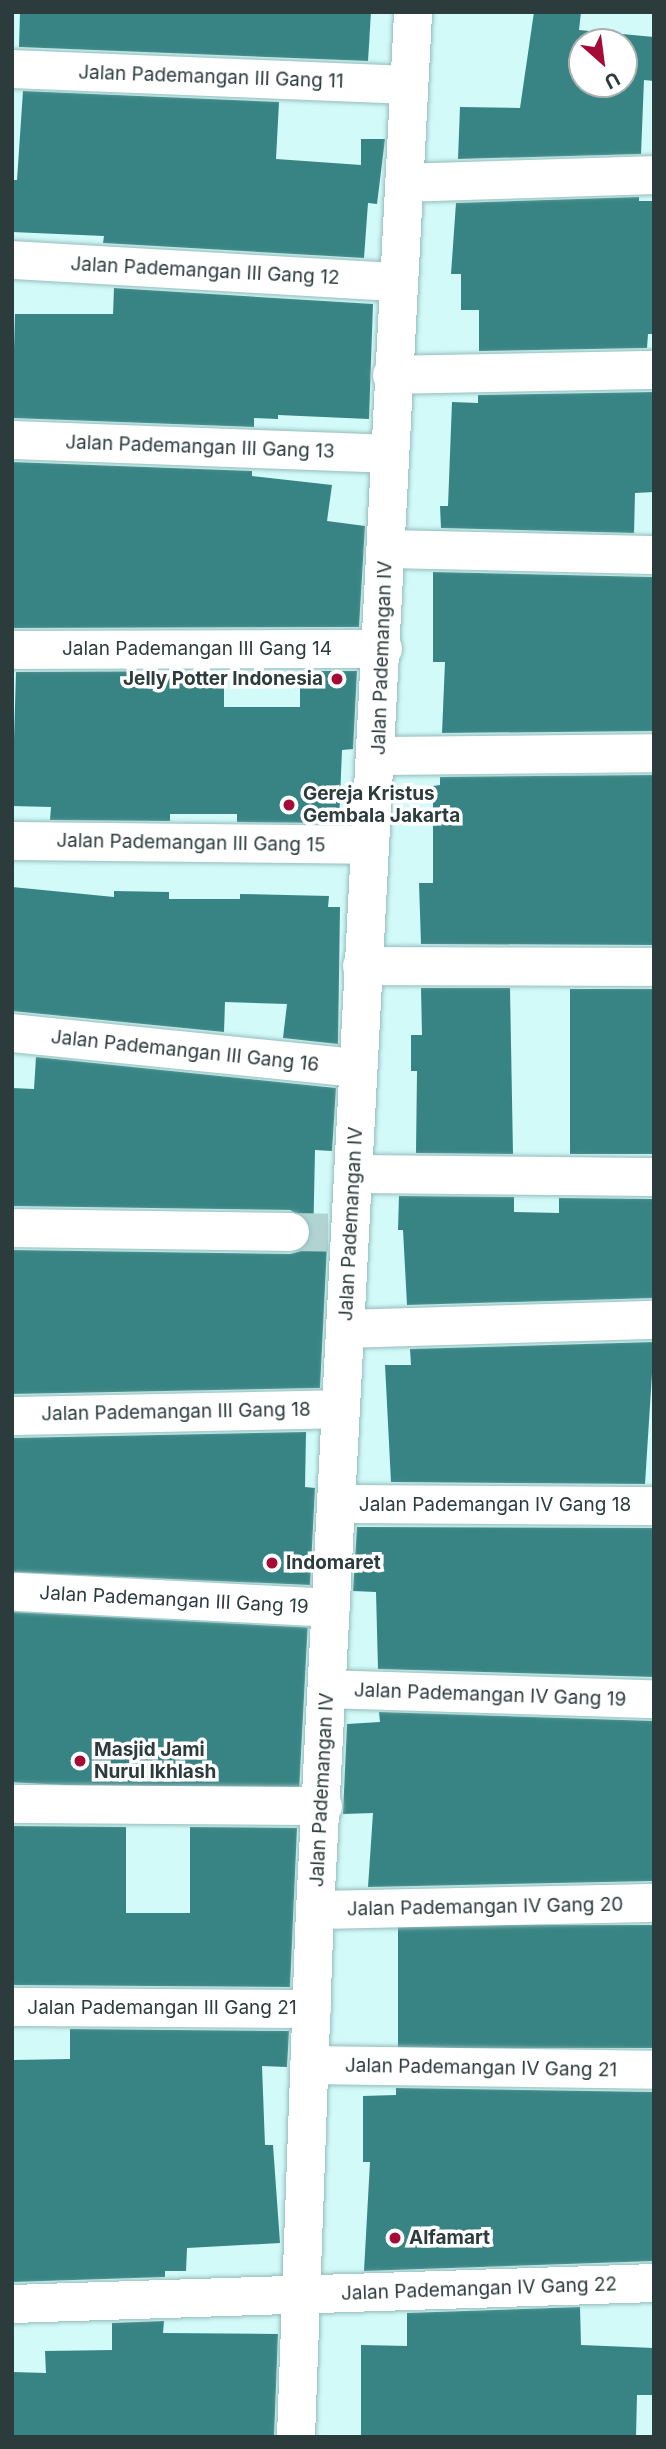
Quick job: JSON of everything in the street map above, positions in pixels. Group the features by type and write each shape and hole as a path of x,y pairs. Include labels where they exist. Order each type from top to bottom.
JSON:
{"street":[{"name":"Jalan Pademangan IV","path":"296,2437 304,2295 315,1910 323,1806 355,1174 362,966 369,845 379,756 388,454 414,12"},
{"name":"Jalan Pademangan III Gang 11","path":"12,69 409,85"},
{"path":"404,183 654,175"},
{"name":"Jalan Pademangan III Gang 12","path":"12,260 397,282"},
{"path":"392,375 654,370"},
{"name":"Jalan Pademangan III Gang 13","path":"12,440 388,454"},
{"path":"386,549 654,555"},
{"name":"Jalan Pademangan III Gang 14","path":"12,650 383,649"},
{"path":"379,756 654,753"},
{"name":"Jalan Pademangan III Gang 15","path":"12,841 369,845"},
{"path":"362,966 654,967"},
{"name":"Jalan Pademangan III Gang 16","path":"12,1033 358,1068"},
{"path":"355,1174 654,1177"},
{"path":"12,1228 290,1232"},
{"path":"346,1329 654,1321"},
{"name":"Jalan Pademangan III Gang 18","path":"12,1416 341,1409"},
{"name":"Jalan Pademangan IV Gang 18","path":"337,1504 654,1506"},
{"name":"Jalan Pademangan III Gang 19","path":"18,1592 331,1608"},
{"name":"Jalan Pademangan IV Gang 19","path":"327,1689 654,1699"},
{"path":"12,1804 323,1806"},
{"name":"Jalan Pademangan IV Gang 20","path":"315,1910 654,1903"},
{"name":"Jalan Pademangan III Gang 21","path":"12,2007 312,2009"},
{"name":"Jalan Pademangan IV Gang 21","path":"309,2065 654,2070"},
{"name":"Jalan Pademangan IV Gang 22","path":"12,2304 654,2283"}],"building":[{"path":"20,12 371,12 368,61 19,47"},
{"path":"534,12 581,12 579,28 568,28 568,98 638,98 638,36 654,37 654,81 644,80 641,154 458,159 460,107 520,108"},
{"path":"23,91 279,102 276,159 361,165 361,139 385,139 377,204 368,203 364,258 103,243 104,236 12,232 12,180 17,180"},
{"path":"639,197 639,201 654,201 654,334 648,334 647,348 479,351 479,310 461,310 461,274 451,274 456,203"},
{"path":"114,288 373,304 369,419 278,415 278,419 254,418 254,427 12,418 15,314 113,314"},
{"path":"654,392 654,492 635,493 634,533 441,528 440,506 448,506 452,402 478,403 478,395"},
{"path":"12,462 252,471 252,476 332,485 327,521 365,526 359,627 12,628"},
{"path":"433,572 652,577 654,731 442,733 445,662 433,662"},
{"path":"224,671 224,707 300,707 300,671 357,671 353,749 342,750 339,823 237,822 237,814 170,814 170,821 50,820 51,807 12,806 16,672"},
{"path":"654,775 654,945 421,944 419,883 433,883 433,786 440,785 440,777"},
{"path":"12,887 114,897 114,891 169,892 169,899 240,899 240,894 329,896 328,907 340,907 338,1044 283,1038 287,1004 225,1002 224,1032 12,1011"},
{"path":"421,988 510,988 513,1154 416,1153 417,1071 411,1071 411,1035 422,1035"},
{"path":"570,989 654,989 654,1154 570,1154"},
{"path":"36,1057 336,1088 332,1151 315,1150 313,1246 327,1246 320,1388 12,1394 12,1250 290,1254 301,1251 312,1233 309,1221 290,1210 12,1206 12,1088 34,1089"},
{"path":"399,1196 514,1197 514,1212 559,1213 559,1198 654,1199 654,1298 407,1305 403,1230 398,1230"},
{"path":"654,1342 645,1484 391,1482 385,1365 411,1365 410,1349"},
{"path":"306,1432 305,1487 315,1488 310,1585 12,1572 12,1438"},
{"path":"357,1527 654,1528 654,1677 378,1669 376,1592 353,1591"},
{"path":"12,1612 308,1627 299,1797 12,1782"},
{"path":"379,1712 654,1721 654,1881 368,1887 373,1813 343,1814 347,1724 380,1722"},
{"path":"12,1826 126,1827 126,1913 190,1913 190,1827 297,1828 290,1987 12,1985"},
{"path":"398,1925 654,1925 654,2048 398,2048"},
{"path":"70,2029 289,2031 287,2067 262,2066 265,2145 273,2145 280,2243 187,2248 186,2271 165,2271 165,2277 12,2282 14,2060 70,2059"},
{"path":"396,2088 654,2092 654,2261 364,2271 370,2162 363,2162 363,2096 396,2095"},
{"path":"580,2307 581,2345 654,2348 654,2395 637,2395 636,2437 361,2437 361,2345 407,2346 407,2313"},
{"path":"164,2321 163,2333 278,2334 274,2437 12,2437 12,2372 46,2373 45,2351 112,2350 112,2323"}],"tunnel":[{"path":"290,1232 352,1233"}],"place":[{"name":"Jelly Potter Indonesia","path":"337,679"},
{"name":"Gereja Kristus Gembala Jakarta","path":"289,805"},
{"name":"Indomaret","path":"272,1563"},
{"name":"Masjid Jami Nurul Ikhlash","path":"80,1761"},
{"name":"Alfamart","path":"395,2238"}]}
